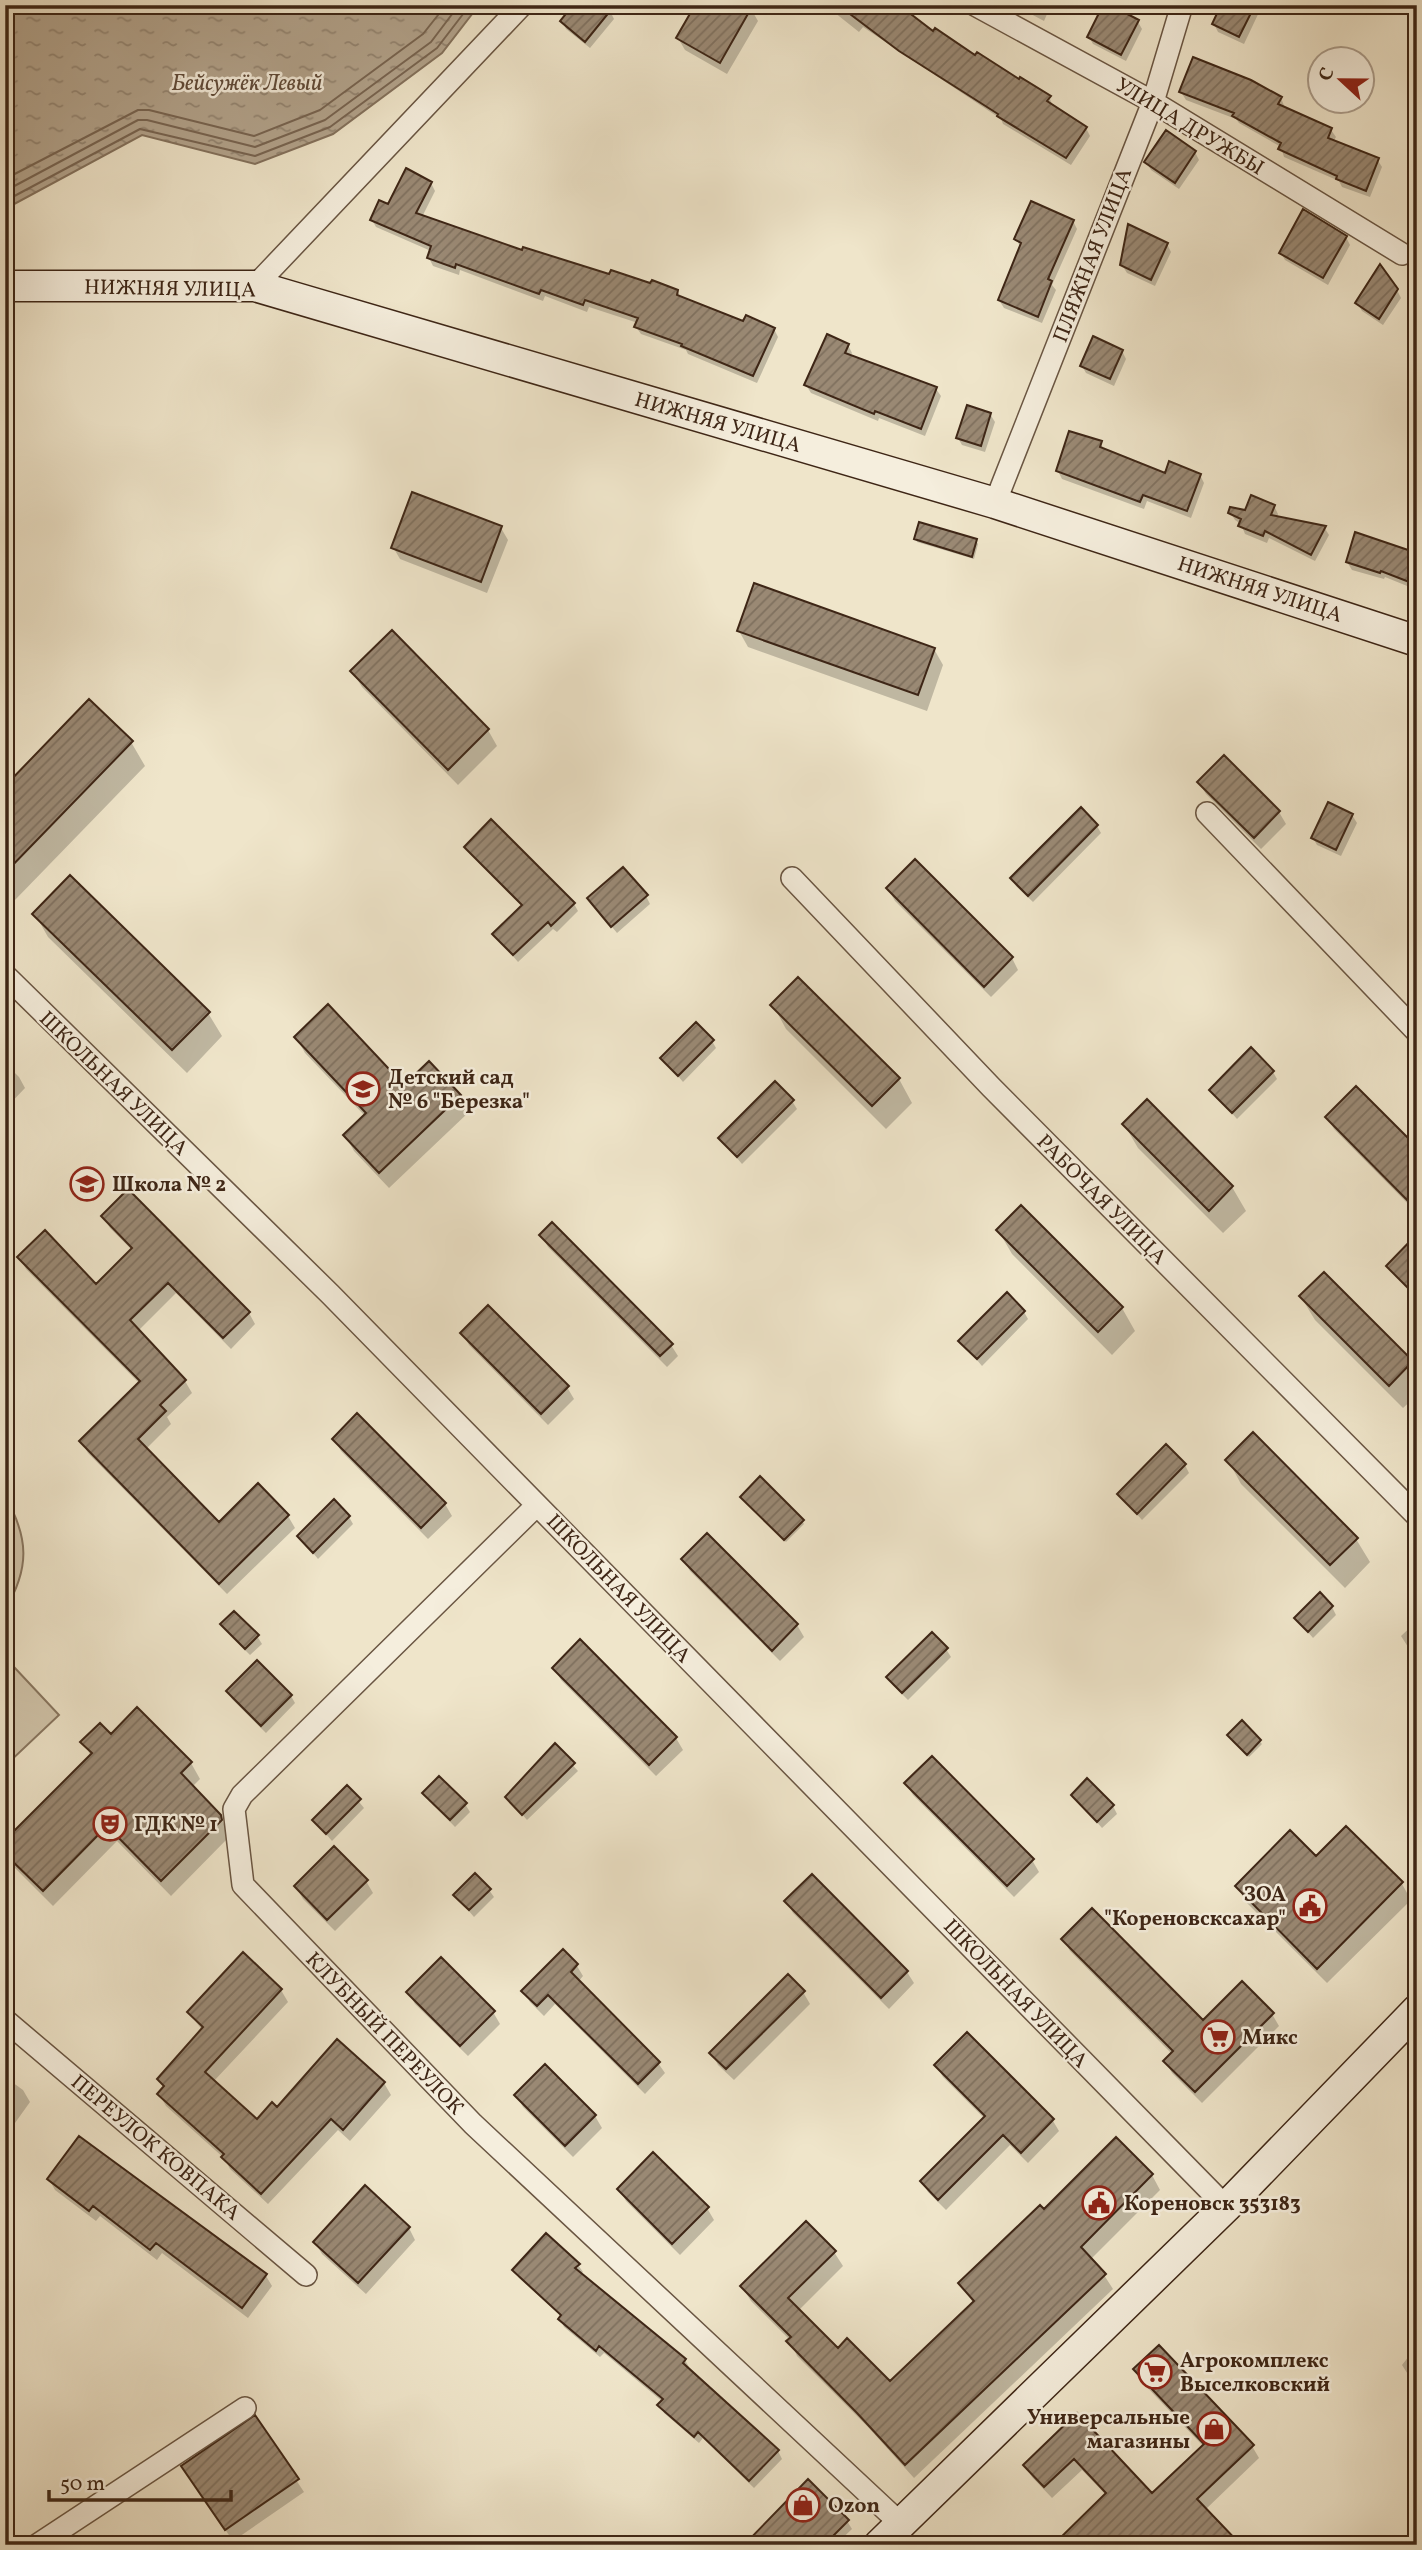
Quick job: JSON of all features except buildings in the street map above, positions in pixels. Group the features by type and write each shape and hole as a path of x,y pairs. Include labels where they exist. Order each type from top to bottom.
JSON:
{"street":[{"path":"255,286 522,5"},
{"name":"УЛИЦА ДРУЖБЫ","path":"975,5 1153,102 1402,254"},
{"name":"ПЛЯЖНАЯ УЛИЦА","path":"995,503 1153,102 1182,5"},
{"name":"НИЖНЯЯ УЛИЦА","path":"5,286 255,286 995,503 1417,641"},
{"path":"1207,813 1417,1032"},
{"name":"РАБОЧАЯ УЛИЦА","path":"792,878 991,1087 1417,1516"},
{"name":"ШКОЛЬНАЯ УЛИЦА","path":"5,975 330,1294 1226,2207"},
{"name":"КЛУБНЫЙ ПЕРЕУЛОК","path":"537,1505 242,1795 234,1809 243,1885 473,2124 901,2524"},
{"path":"879,2545 1226,2207 1417,2010"},
{"name":"ПЕРЕУЛОК КОВПАКА","path":"5,2020 306,2275"},
{"path":"37,2545 246,2408"}],"shaded area":[{"path":"5,1496 19,1526 23,1553 19,1580 5,1610"},
{"path":"14,1667 59,1715 5,1766 5,1675"}],"water":[{"name":"Бейсужёк Левый","path":"5,5 479,5 442,53 333,134 255,164 142,135 5,209"}],"place":[{"name":"Детский сад № 6 \"Березка\"","path":"363,1089"},
{"name":"Школа № 2","path":"87,1184"},
{"name":"ГДК № 1","path":"110,1824"},
{"name":"ЗОА \"Кореновсксахар\"","path":"1310,1906"},
{"name":"Микс","path":"1218,2037"},
{"name":"Кореновск 353183","path":"1099,2203"},
{"name":"Агрокомплекс Выселковский","path":"1155,2372"},
{"name":"Универсальные магазины","path":"1214,2429"},
{"name":"Ozon","path":"803,2505"}]}
